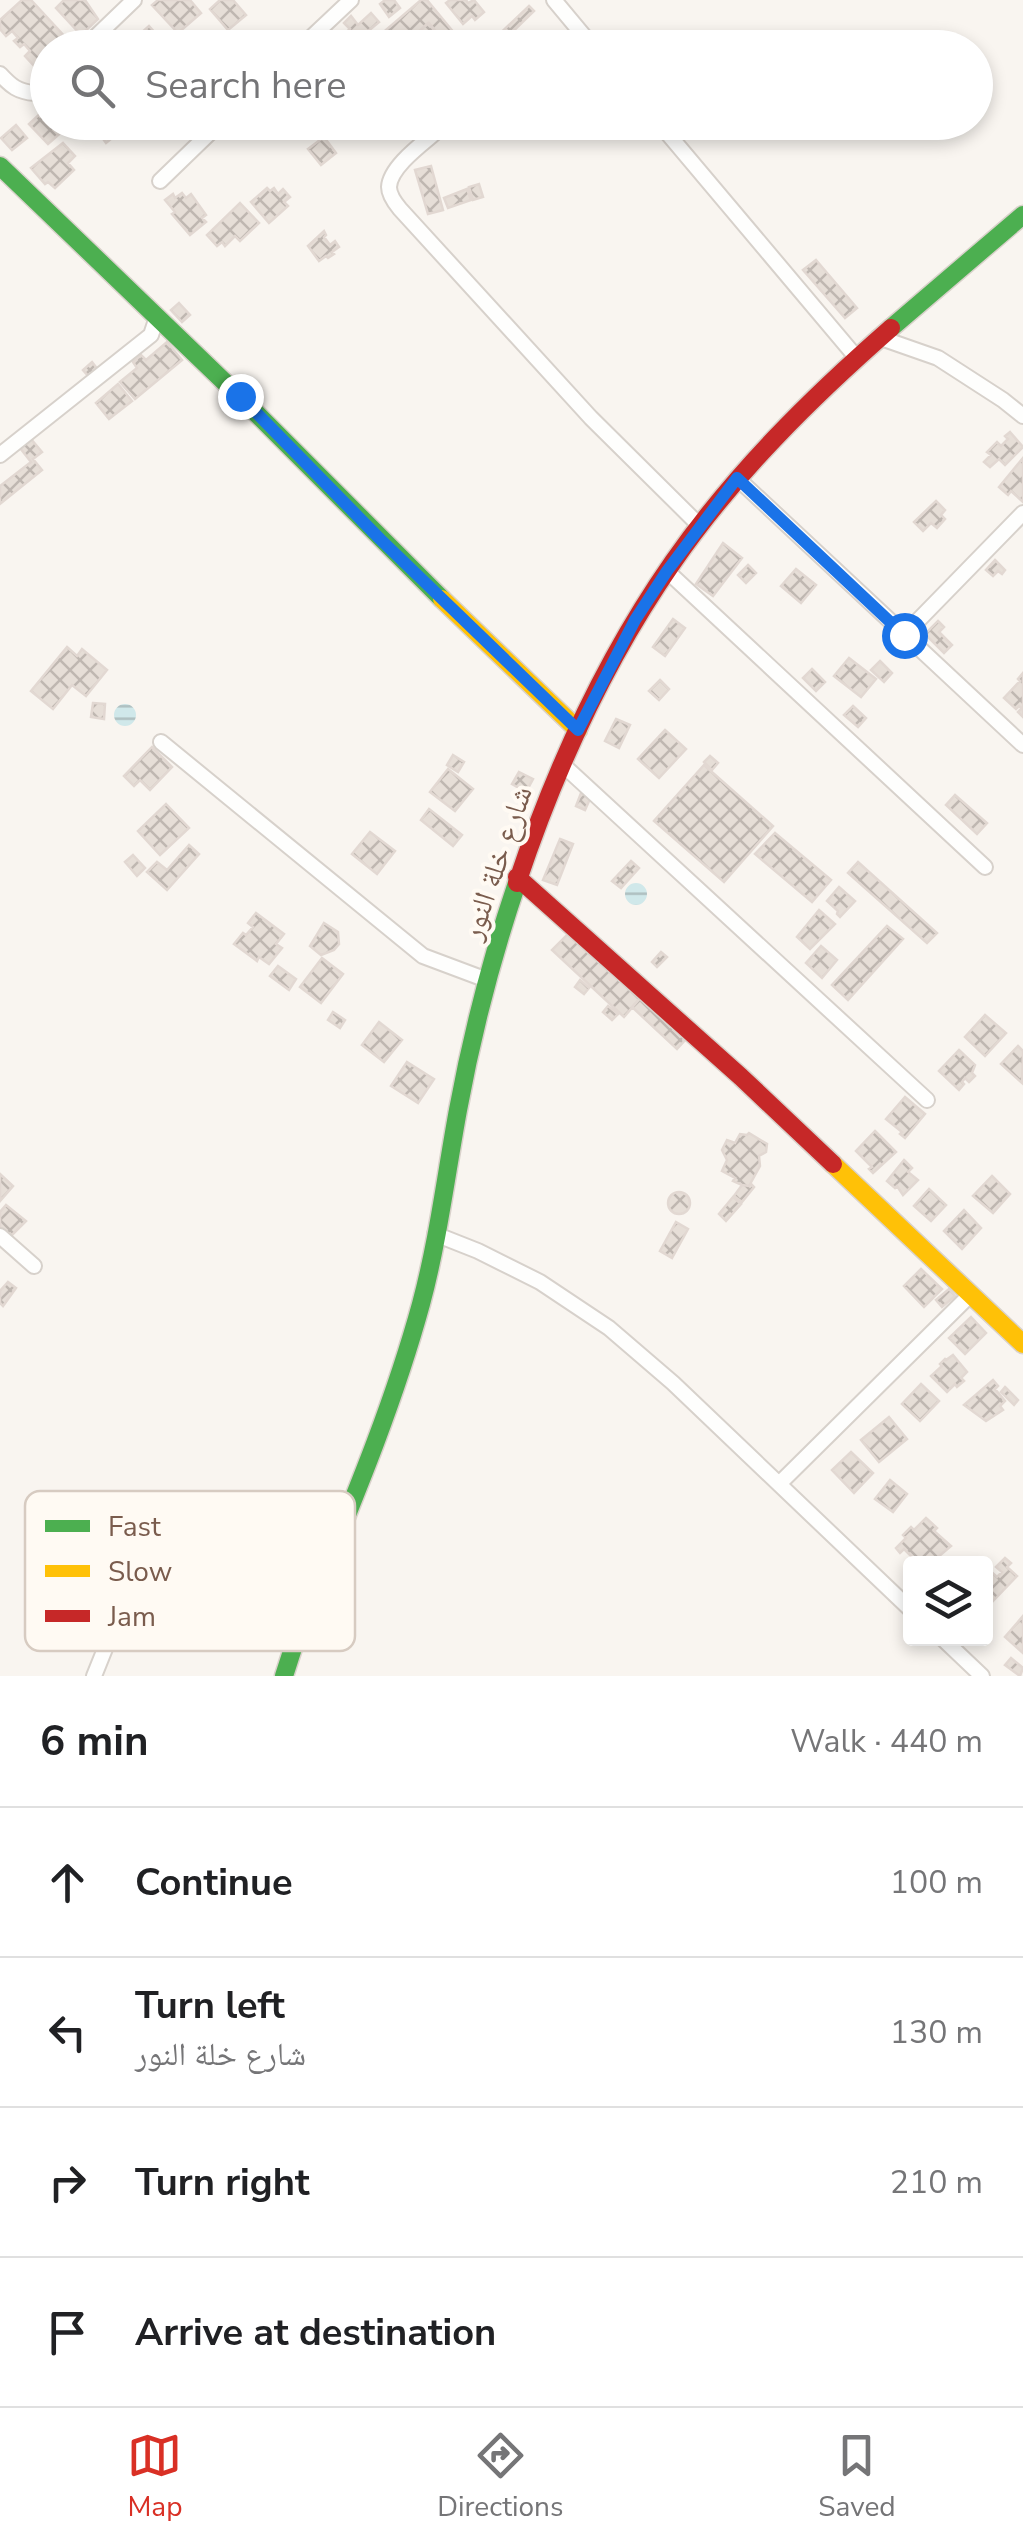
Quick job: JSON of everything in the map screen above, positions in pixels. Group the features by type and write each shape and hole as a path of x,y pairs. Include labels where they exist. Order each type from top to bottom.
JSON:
{"street":[{"path":"103,30 134,0"},
{"path":"319,30 351,0"},
{"path":"554,0 579,30"},
{"path":"0,74 13,88 30,93"},
{"path":"160,181 202,140"},
{"path":"427,140 393,174 391,196 400,209 591,418 700,526"},
{"path":"673,140 856,356"},
{"path":"0,166 578,730"},
{"name":"شارع خلة النور","path":"354,1491 420,1306 464,1079 487,980 518,877 562,764 635,620 700,526 776,435 856,356 1023,214"},
{"path":"0,455 151,336 156,317"},
{"path":"878,337 938,358 1023,416"},
{"path":"737,478 1022,743"},
{"path":"904,635 1023,513"},
{"path":"667,571 985,867"},
{"path":"161,742 423,956 487,980"},
{"path":"562,764 927,1100"},
{"path":"518,877 741,1077 1023,1344"},
{"path":"435,1234 540,1282 585,1311 674,1383 903,1601"},
{"path":"0,1236 34,1266"},
{"path":"780,1483 970,1295"},
{"path":"950,1646 982,1676"},
{"path":"94,1676 104,1651"},
{"name":"شارع خلة النور","path":"284,1676 292,1651"}],"water":[{"path":"121,704 129,704 136,715 129,726 121,726 114,719 114,711"},
{"path":"632,883 640,883 647,894 640,905 632,905 625,898 625,890"}],"building":[{"path":"22,0 31,0 59,30 30,30 30,51 14,41 18,38 12,31 6,36 0,29 0,20"},
{"path":"64,0 85,0 98,19 86,30 76,30 56,8"},
{"path":"158,0 190,0 201,13 181,30 175,30 152,5"},
{"path":"220,0 233,0 246,15 228,30 210,9"},
{"path":"394,0 400,8 389,17 380,4"},
{"path":"421,0 427,0 452,30 435,30 429,23 420,30 386,30"},
{"path":"474,0 484,12 463,24 446,3"},
{"path":"529,6 534,11 514,30 504,30"},
{"path":"371,13 379,22 369,30 349,30 344,23 351,16 358,25"},
{"path":"16,125 27,138 12,150 1,138"},
{"path":"326,140 336,153 321,165 308,149"},
{"path":"63,143 75,156 68,163 74,170 55,188 45,184 31,168"},
{"path":"431,166 443,210 428,214 415,170"},
{"path":"479,184 483,197 473,200 469,187"},
{"path":"267,188 274,188 278,194 283,189 290,197 284,202 288,206 269,223 251,202"},
{"path":"467,189 471,200 448,208 444,198"},
{"path":"182,193 186,198 191,194 206,215 202,218 206,222 190,235 165,200"},
{"path":"240,203 259,223 240,241 235,236 225,246 222,242 217,246 207,235"},
{"path":"324,231 330,245 335,241 339,247 319,261 308,246"},
{"path":"816,260 857,308 845,318 803,270"},
{"path":"179,303 190,315 182,322 171,310"},
{"path":"167,342 182,360 135,399 120,382 137,368 133,362 141,355 146,360"},
{"path":"92,362 99,371 90,378 83,370"},
{"path":"118,384 132,401 109,419 96,403"},
{"path":"1010,432 1023,447 1005,465 999,459 990,467 984,462 991,455 987,452 997,442 1001,446"},
{"path":"31,439 42,452 33,459 42,470 0,504 0,486 31,462 20,448"},
{"path":"1023,458 1023,502 999,487"},
{"path":"936,501 945,510 941,515 945,519 937,528 931,523 923,531 914,522"},
{"path":"723,543 742,558 713,596 696,584"},
{"path":"995,560 1005,570 993,576 986,570"},
{"path":"748,565 756,573 746,583 738,575"},
{"path":"796,569 816,585 801,603 781,586"},
{"path":"673,619 685,628 665,656 653,647"},
{"path":"938,621 944,627 939,632 952,645 944,653 925,634"},
{"path":"67,647 77,656 82,649 107,670 86,696 72,685 53,709 31,691"},
{"path":"849,658 876,679 861,697 834,676"},
{"path":"880,661 892,673 884,682 871,670"},
{"path":"812,669 825,682 816,691 803,678"},
{"path":"1023,673 1023,717 1018,712 1022,708 1016,709 1004,698"},
{"path":"660,680 669,689 659,700 649,691"},
{"path":"93,703 105,704 104,719 91,717"},
{"path":"853,706 866,718 858,727 844,715"},
{"path":"616,719 630,725 619,748 605,741"},
{"path":"665,730 686,749 659,778 638,759"},
{"path":"152,747 172,767 150,790 140,780 134,786 124,776"},
{"path":"453,755 464,762 458,772 447,765"},
{"path":"710,756 718,763 712,770 704,762"},
{"path":"704,765 773,826 724,882 654,821"},
{"path":"448,769 473,789 455,811 430,792"},
{"path":"519,772 533,779 526,792 512,784"},
{"path":"583,788 593,792 585,810 576,806"},
{"path":"955,795 987,823 977,834 946,805"},
{"path":"166,804 189,828 160,855 138,831"},
{"path":"429,809 462,835 453,846 421,820"},
{"path":"370,832 395,851 377,874 352,854"},
{"path":"775,833 831,880 812,902 755,854"},
{"path":"560,839 573,844 557,885 543,880"},
{"path":"189,845 199,854 167,890 147,872 157,862 167,870"},
{"path":"133,855 145,868 137,876 125,862"},
{"path":"631,861 639,868 621,888 612,881"},
{"path":"858,862 937,933 927,943 848,873"},
{"path":"839,887 855,901 840,917 827,901"},
{"path":"819,910 835,924 810,949 797,937"},
{"path":"256,913 284,934 276,944 282,948 269,964 259,957 257,961 234,944 253,927 248,923"},
{"path":"324,923 338,932 339,944 321,955 310,946"},
{"path":"887,926 903,939 848,1000 832,985"},
{"path":"570,932 641,997 624,1017 552,950"},
{"path":"821,946 837,960 822,978 806,963"},
{"path":"661,952 667,957 657,967 652,962"},
{"path":"322,958 343,974 321,1003 300,987"},
{"path":"278,966 296,979 289,990 270,976"},
{"path":"580,980 589,988 584,994 575,987"},
{"path":"641,997 686,1039 677,1049 632,1007"},
{"path":"608,1006 618,1014 612,1020 603,1012"},
{"path":"333,1012 345,1020 340,1028 328,1020"},
{"path":"985,1015 1006,1033 985,1056 965,1037"},
{"path":"379,1022 402,1040 384,1062 362,1045"},
{"path":"1018,1046 1023,1051 1022,1083 1001,1064"},
{"path":"959,1050 975,1065 975,1076 969,1082 965,1078 959,1090 939,1071"},
{"path":"407,1062 434,1079 418,1103 391,1086"},
{"path":"905,1097 925,1114 905,1138 886,1119"},
{"path":"875,1131 896,1152 873,1173 856,1151"},
{"path":"749,1133 767,1144 749,1186 733,1181 735,1178 722,1171 727,1160 722,1150 727,1140 735,1143 740,1134"},
{"path":"904,1160 912,1168 908,1172 918,1180 903,1195 887,1181"},
{"path":"0,1174 13,1186 0,1201"},
{"path":"992,1176 1010,1194 993,1213 973,1196"},
{"path":"742,1185 754,1187 742,1202 734,1196"},
{"path":"929,1189 946,1205 931,1221 914,1206"},
{"path":"679,1192 687,1195 687,1211 679,1214 671,1211 668,1203 671,1195"},
{"path":"733,1197 741,1204 726,1221 719,1214"},
{"path":"6,1205 26,1221 10,1237 0,1228 0,1212"},
{"path":"964,1210 981,1228 962,1249 944,1231"},
{"path":"676,1222 688,1229 672,1258 660,1251"},
{"path":"921,1269 942,1289 924,1307 904,1286"},
{"path":"8,1282 16,1288 3,1306 0,1291"},
{"path":"949,1289 955,1296 942,1307 936,1300"},
{"path":"971,1317 986,1333 965,1354 949,1338"},
{"path":"953,1355 967,1372 961,1378 964,1381 947,1392 931,1376"},
{"path":"993,1380 1005,1401 1000,1406 1003,1410 986,1421 964,1405"},
{"path":"921,1384 939,1401 920,1421 902,1404"},
{"path":"1005,1387 1018,1400 1014,1405 1001,1392"},
{"path":"889,1417 907,1439 879,1462 861,1440"},
{"path":"851,1452 873,1473 854,1493 832,1470"},
{"path":"890,1480 907,1494 893,1512 875,1499"},
{"path":"926,1518 951,1546 939,1556 911,1556 904,1549 900,1553 896,1548 906,1538 903,1535 911,1527 914,1530"},
{"path":"1005,1558 1011,1563 1007,1567 1017,1576 993,1601 993,1573 997,1577 1002,1572 996,1567"},
{"path":"1023,1616 1023,1653 1005,1637"},
{"path":"1011,1658 1023,1668 1020,1676 1005,1665"}],"traffic: fast":[{"path":"0,166 442,599"},
{"path":"891,328 1023,215"},
{"path":"355,1496 421,1304 476,1024 517,883"},
{"path":"284,1676 292,1651"}],"traffic: slow":[{"path":"442,599 578,730"},
{"path":"833,1164 1023,1344"}],"traffic: jam":[{"path":"517,883 583,717 625,638 673,562 775,438 891,328"},
{"path":"517,877 833,1164"}],"route":[{"path":"240,396 380,539 578,730 635,620 737,478 904,635"}]}
